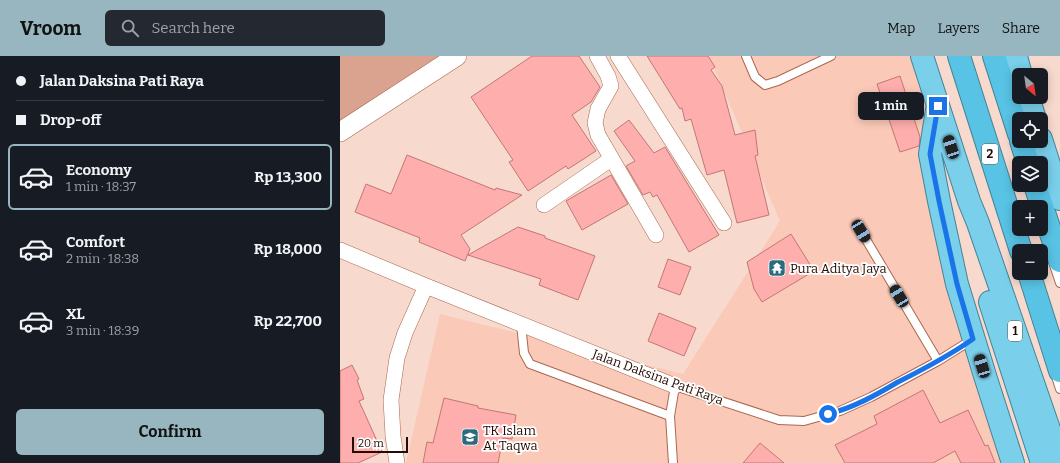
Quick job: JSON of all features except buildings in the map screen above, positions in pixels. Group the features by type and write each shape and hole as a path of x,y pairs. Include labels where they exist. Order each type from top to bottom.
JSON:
{"highway":[{"name":"1","path":"922,56 969,202 978,222 1060,461"},
{"name":"2","path":"959,56 1017,244"},
{"path":"994,56 1012,112"},
{"path":"1016,56 1019,68"},
{"path":"938,106 930,154 939,201 956,277 973,339 1013,463"},
{"path":"1043,148 1053,188 1060,261"},
{"path":"969,202 970,226 990,303 1042,463"},
{"name":"2","path":"1029,280 1060,371"}],"street":[{"path":"340,132 457,56"},
{"path":"597,56 608,76 611,86 598,109 595,123 598,135 656,235"},
{"path":"618,56 724,223"},
{"path":"544,205 611,158"},
{"name":"Jalan Daksina Pati Raya","path":"340,250 675,386"},
{"path":"397,463 391,400 397,358 405,333 426,286"}],"lane":[{"path":"746,56 755,77 765,85 778,81 831,56"},
{"path":"952,56 1017,244"},
{"path":"985,56 1019,156"},
{"path":"861,231 938,361"},
{"path":"1045,236 1060,283"},
{"path":"1024,280 1060,389"},
{"path":"521,324 524,353 530,364 670,416"},
{"name":"Jalan Daksina Pati Raya","path":"675,386 779,420 804,421 840,411 871,397 938,361 973,339"},
{"path":"673,463 670,416 675,386"}],"shaded area":[{"path":"340,56 451,56 340,132"},
{"path":"709,56 922,56 937,106 930,154 1013,463 406,463 440,314 683,374 780,221"}],"place":[{"name":"Pura Aditya Jaya","path":"777,268"},
{"name":"TK Islam At Taqwa","path":"470,437"}],"route":[{"path":"828,414 840,411 871,397 938,361 973,339 957,284 930,154 938,106"}]}
